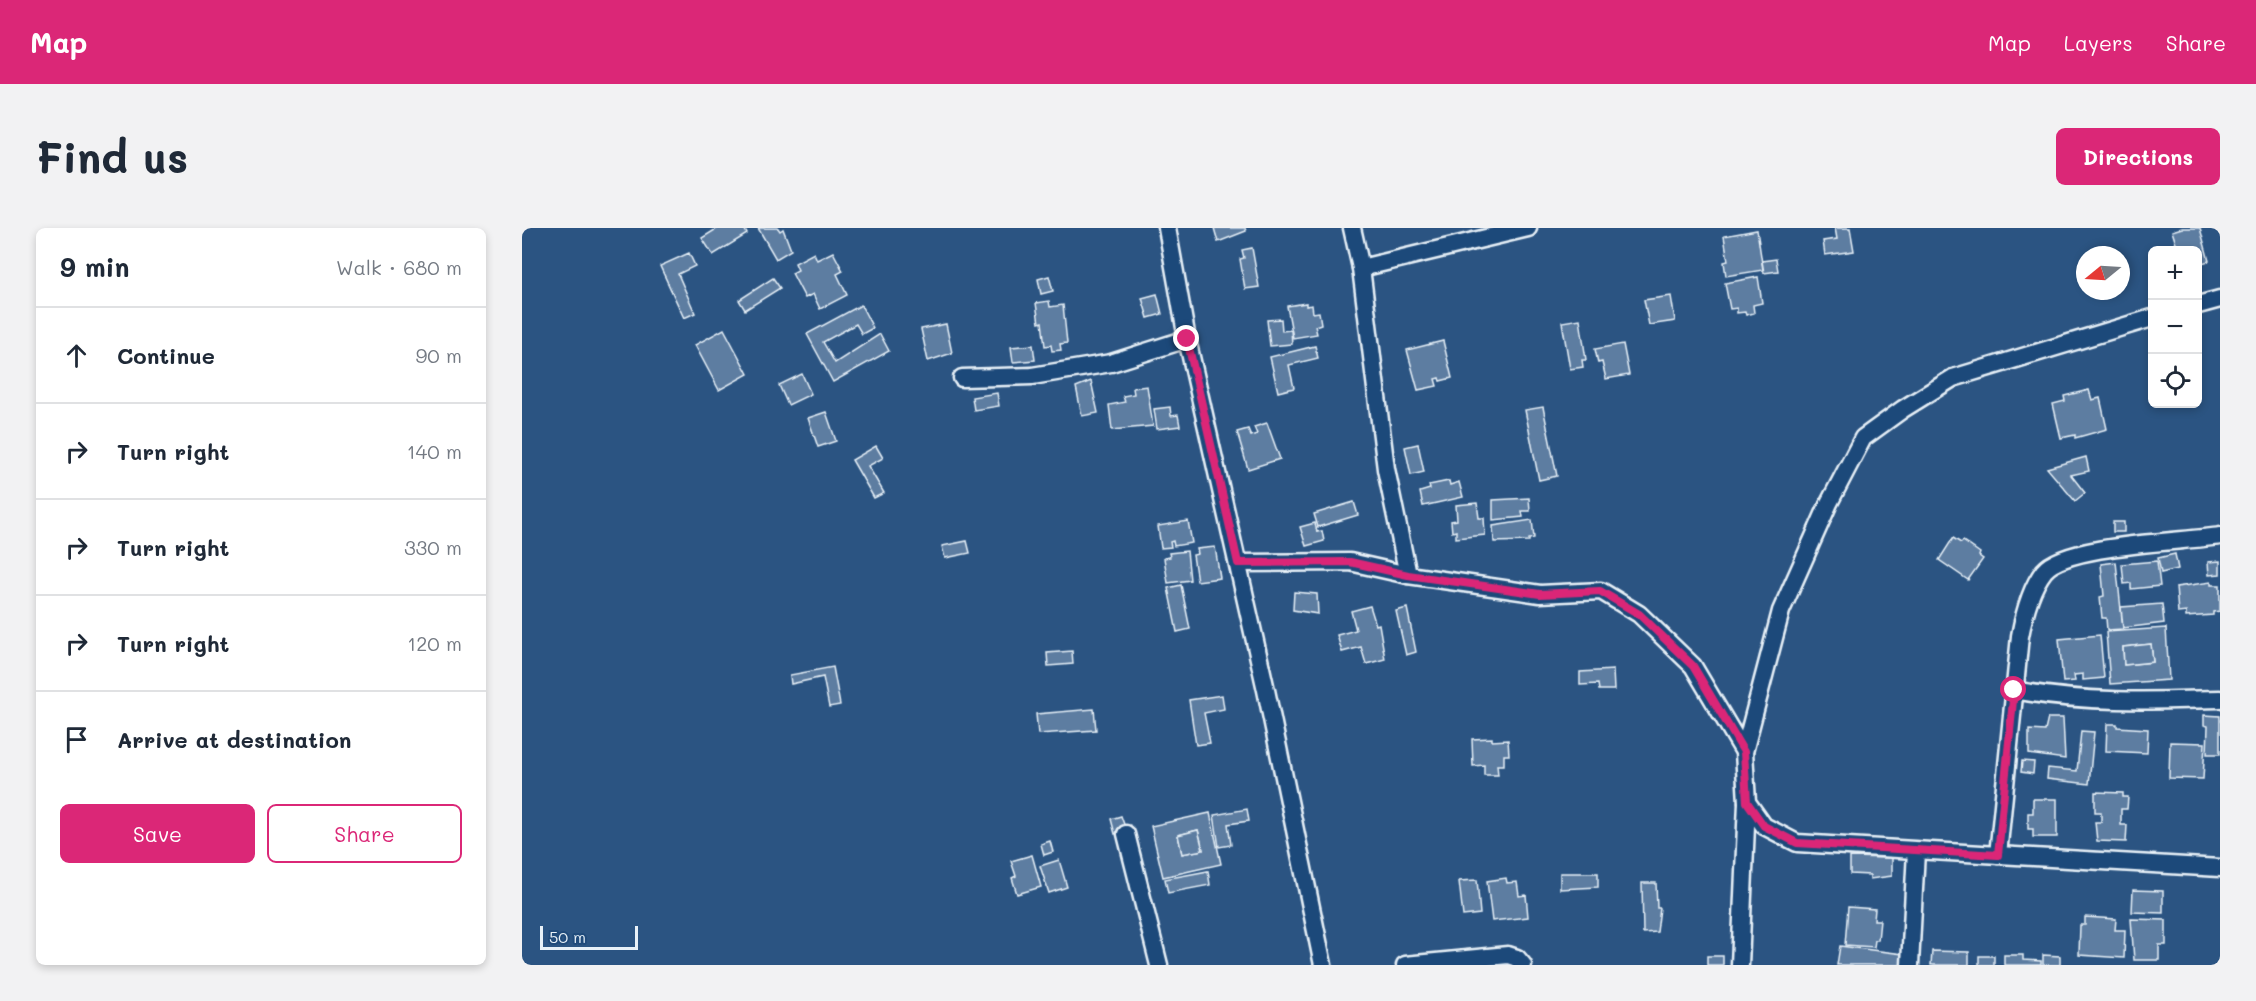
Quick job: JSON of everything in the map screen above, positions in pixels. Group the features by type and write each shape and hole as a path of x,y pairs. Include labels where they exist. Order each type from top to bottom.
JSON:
{"street":[{"path":"1167,228 1187,339 1238,563 1323,965"},
{"path":"1352,228 1361,268 1386,469 1408,575"},
{"path":"1361,268 1528,228"},
{"path":"2202,304 2220,299"},
{"path":"1740,965 1747,802 1744,752 1781,611 1829,503 1863,438 1903,409 1953,378 2148,319"},
{"path":"962,378 1032,376 1112,363 1187,339"},
{"path":"1998,855 2014,690 2025,611 2045,569 2059,560 2092,551 2220,536"},
{"path":"1238,563 1350,562 1408,575 1540,594 1600,591 1639,614 1693,666 1744,752"},
{"path":"2014,690 2052,696 2098,699 2220,699"},
{"path":"1747,802 1764,826 1797,843 2220,868"},
{"path":"1126,834 1159,965"},
{"path":"1910,965 1916,851"},
{"path":"1405,965 1508,955 1517,958 1523,965"}],"building":[{"path":"718,228 744,228 747,234 713,255 702,238"},
{"path":"758,228 778,228 780,231 783,229 791,250 776,259"},
{"path":"1214,228 1245,228 1246,231 1218,242"},
{"path":"1835,228 1850,228 1854,251 1825,255 1823,241 1837,239"},
{"path":"2182,228 2200,228 2209,261 2202,263 2202,246 2177,246 2172,231"},
{"path":"1757,230 1763,270 1726,276 1724,262 1728,261 1724,236"},
{"path":"1252,248 1259,287 1245,289 1240,259 1244,258 1242,250"},
{"path":"833,252 843,271 837,274 847,295 820,309 813,294 805,298 792,273 798,270 795,263 814,253 817,260"},
{"path":"689,253 695,266 678,274 695,313 684,318 660,266"},
{"path":"1776,259 1778,271 1764,273 1762,261"},
{"path":"1049,276 1053,291 1041,294 1038,279"},
{"path":"1758,277 1762,303 1753,305 1754,313 1746,315 1745,312 1737,313 1737,308 1730,309 1725,283"},
{"path":"773,278 780,288 745,310 739,300"},
{"path":"1157,294 1162,314 1148,318 1142,298"},
{"path":"1671,296 1675,321 1649,325 1644,300"},
{"path":"1049,301 1050,307 1063,305 1067,343 1060,344 1061,350 1052,351 1051,345 1045,346 1042,322 1039,323 1036,303"},
{"path":"1306,303 1306,306 1312,305 1313,313 1319,312 1321,324 1315,326 1317,334 1293,338 1287,306"},
{"path":"861,305 873,328 862,334 856,324 823,342 835,363 880,334 889,351 833,382 807,334"},
{"path":"1281,319 1282,331 1291,330 1292,344 1270,346 1267,320"},
{"path":"1580,319 1586,360 1582,360 1583,367 1570,369 1562,322"},
{"path":"946,324 952,353 928,361 921,329"},
{"path":"724,329 748,374 719,390 695,345"},
{"path":"1443,341 1452,378 1440,381 1439,378 1435,379 1437,386 1418,390 1407,350"},
{"path":"1623,344 1629,375 1606,379 1602,362 1598,363 1595,349"},
{"path":"1033,345 1035,360 1013,362 1011,347"},
{"path":"1315,346 1318,358 1289,365 1294,388 1278,392 1270,357"},
{"path":"802,374 811,394 788,405 779,385"},
{"path":"1091,381 1098,413 1082,416 1076,387"},
{"path":"1147,386 1153,426 1112,430 1109,405 1125,402 1123,396 1134,394 1133,388"},
{"path":"2089,390 2092,400 2100,398 2107,429 2075,438 2075,435 2061,438 2053,404 2065,401 2064,396"},
{"path":"997,393 999,406 974,410 972,397"},
{"path":"1170,407 1171,416 1178,415 1180,426 1157,429 1154,409"},
{"path":"1543,407 1557,476 1539,480 1525,410"},
{"path":"826,412 836,441 818,447 808,418"},
{"path":"1267,423 1280,459 1248,469 1237,432 1248,429 1251,436 1257,434 1254,427"},
{"path":"1418,444 1424,472 1411,475 1405,447"},
{"path":"876,446 883,458 868,466 884,493 874,498 852,460"},
{"path":"2086,457 2089,471 2071,475 2085,493 2075,501 2047,468"},
{"path":"1449,481 1450,485 1459,482 1463,497 1423,506 1420,492 1430,489 1429,485"},
{"path":"1529,498 1530,511 1522,511 1523,517 1493,520 1493,500"},
{"path":"1354,502 1358,515 1318,527 1314,514"},
{"path":"1477,503 1479,518 1484,518 1485,535 1456,538 1456,531 1452,532 1451,521 1457,520 1456,505"},
{"path":"1532,520 1534,538 1529,541 1494,542 1493,526"},
{"path":"1188,521 1192,543 1174,546 1173,541 1170,542 1171,547 1161,548 1158,526"},
{"path":"2113,522 2124,522 2124,532 2113,532"},
{"path":"1315,523 1317,532 1322,531 1324,541 1306,546 1300,527"},
{"path":"1953,538 1961,543 1963,541 1980,553 1979,556 1983,559 1968,580 1939,560"},
{"path":"967,541 970,553 945,558 942,546"},
{"path":"1215,547 1220,578 1197,581 1193,555 1198,554 1197,549"},
{"path":"1187,551 1190,580 1168,583 1164,558 1170,557 1169,553"},
{"path":"2175,554 2178,569 2161,573 2158,558"},
{"path":"2157,561 2160,586 2131,589 2131,583 2124,584 2122,564"},
{"path":"2220,561 2220,574 2209,575 2208,562"},
{"path":"2116,562 2123,629 2107,630 2106,618 2102,618 2100,597 2104,596 2101,564"},
{"path":"2211,582 2211,585 2220,585 2220,611 2213,612 2213,615 2186,617 2186,612 2178,613 2176,587"},
{"path":"1181,585 1190,629 1177,632 1168,588"},
{"path":"1294,592 1317,594 1318,614 1293,610"},
{"path":"2162,604 2164,623 2123,628 2121,607"},
{"path":"1370,606 1376,625 1379,624 1385,659 1366,664 1361,647 1342,652 1337,635 1356,630 1351,611"},
{"path":"1407,608 1416,652 1406,655 1396,611"},
{"path":"2166,628 2169,680 2110,684 2106,632","holes":["2151,644 2153,662 2124,665 2123,647"]},
{"path":"2100,635 2104,678 2083,680 2083,674 2074,675 2075,681 2063,682 2059,639"},
{"path":"2151,644 2153,662 2124,665 2123,647"},
{"path":"1072,651 1073,664 1048,666 1047,653"},
{"path":"833,667 840,705 829,707 823,677 791,684 790,675"},
{"path":"1613,670 1614,690 1599,690 1598,684 1580,685 1580,672"},
{"path":"1222,695 1224,709 1204,713 1210,743 1196,745 1189,700"},
{"path":"1094,709 1096,730 1038,734 1036,714"},
{"path":"2204,715 2220,716 2220,754 2207,754 2208,726 2204,725"},
{"path":"2048,718 2063,718 2065,759 2029,754 2029,730 2045,731"},
{"path":"2107,724 2148,729 2147,753 2106,751"},
{"path":"2081,731 2094,732 2089,784 2047,779 2048,768 2077,771"},
{"path":"1492,738 1492,741 1508,740 1509,755 1504,755 1504,765 1497,765 1498,775 1484,775 1484,765 1473,766 1472,739"},
{"path":"2170,742 2205,743 2203,779 2169,778"},
{"path":"2022,761 2034,762 2033,774 2021,772"},
{"path":"2095,792 2123,793 2123,797 2128,797 2127,809 2121,809 2121,825 2127,825 2126,842 2097,841 2095,822 2101,822 2101,812 2095,812"},
{"path":"2033,799 2057,799 2057,837 2033,837 2033,829 2028,829 2028,813 2033,813"},
{"path":"1247,809 1249,821 1228,824 1231,845 1219,847 1214,815"},
{"path":"1210,813 1221,864 1163,877 1151,826","holes":["1198,830 1203,850 1182,854 1178,835"]},
{"path":"1121,816 1126,830 1115,834 1111,819"},
{"path":"1198,830 1203,850 1182,854 1178,835"},
{"path":"1050,841 1053,852 1044,855 1041,844"},
{"path":"1032,855 1041,887 1017,894 1012,878 1016,876 1011,861"},
{"path":"1850,857 1892,858 1892,876 1870,879 1870,875 1850,874"},
{"path":"1059,860 1067,887 1049,893 1040,866"},
{"path":"1208,871 1210,885 1168,893 1165,879"},
{"path":"1560,873 1598,873 1598,887 1560,889"},
{"path":"1506,878 1507,883 1517,882 1519,896 1526,895 1528,917 1492,921 1487,881"},
{"path":"1477,880 1480,914 1463,916 1459,881"},
{"path":"1642,883 1656,883 1657,908 1660,908 1657,932 1643,933"},
{"path":"2133,890 2163,891 2163,913 2132,912"},
{"path":"1848,907 1875,909 1874,920 1880,920 1878,940 1875,940 1874,947 1845,945"},
{"path":"2085,917 2116,919 2115,930 2125,930 2124,958 2079,955 2080,925 2085,925"},
{"path":"2131,919 2166,920 2166,945 2159,945 2159,960 2134,960"},
{"path":"1840,946 1903,954 1902,965 1837,965"},
{"path":"1932,951 1969,952 1969,965 1931,965"},
{"path":"2004,955 2023,955 2023,960 2041,961 2041,965 2004,965"},
{"path":"2043,955 2060,956 2060,965 2043,965"},
{"path":"1707,956 1723,956 1723,965 1707,965"},
{"path":"1979,956 1994,956 1994,965 1979,965"}],"route":[{"path":"1187,339 1238,563 1350,562 1408,575 1540,594 1600,591 1639,614 1693,666 1744,752 1747,802 1764,826 1797,843 1998,855 2014,690"}]}
